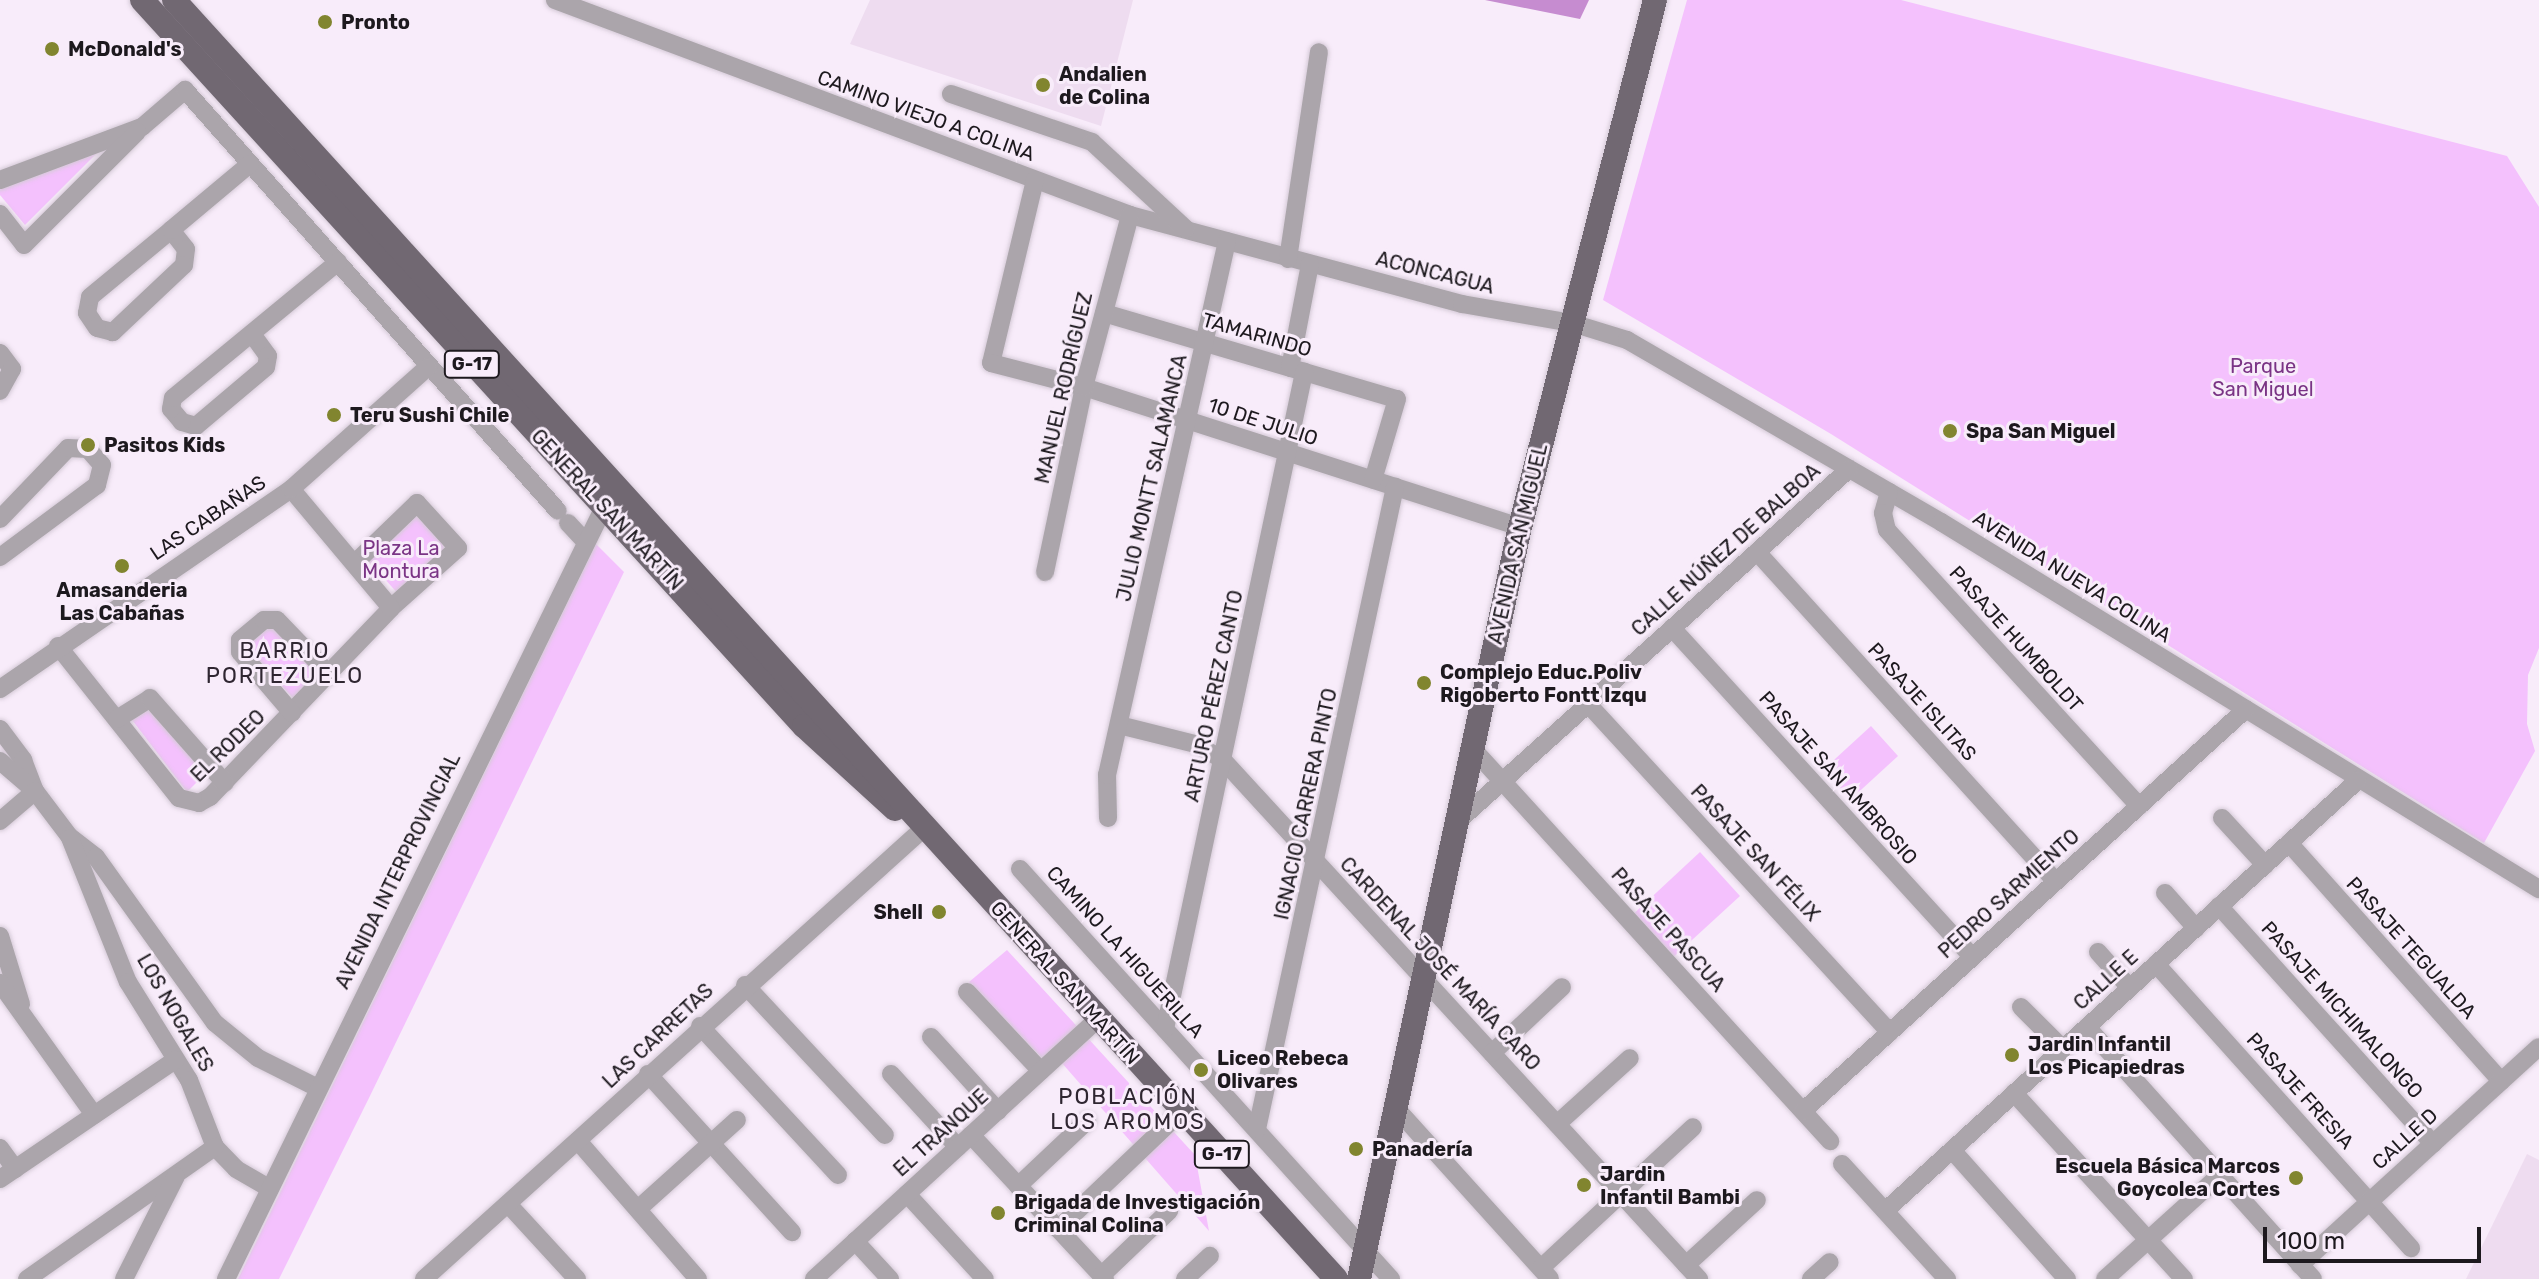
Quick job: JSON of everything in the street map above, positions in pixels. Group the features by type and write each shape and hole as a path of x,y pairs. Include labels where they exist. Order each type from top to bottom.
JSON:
{"main road":[{"name":"GENERAL SAN MARTÍN","path":"142,0 804,726 924,828 1330,1276"},
{"name":"GENERAL SAN MARTÍN","path":"174,0 907,801 924,828"},
{"name":"AVENIDA SAN MIGUEL","path":"1359,1279 1393,1105 1520,527 1655,0"}],"street":[{"name":"CAMINO VIEJO A COLINA","path":"555,0 1130,215 1288,259"},
{"path":"1288,259 1319,52"},
{"path":"0,214 24,245 142,127 185,90 585,541"},
{"path":"951,94 1092,142 1187,230"},
{"path":"0,180 142,127"},
{"path":"171,230 186,249 184,265 113,332 97,328 85,305 90,297 250,164"},
{"name":"10 DE JULIO","path":"1035,180 991,363 1084,387 1520,527"},
{"name":"MANUEL RODRÍGUEZ","path":"1045,572 1084,387 1130,215"},
{"name":"JULIO MONTT SALAMANCA","path":"1108,818 1107,775 1227,241"},
{"name":"ACONCAGUA","path":"1288,259 1462,304 1572,323"},
{"path":"252,334 268,356 266,367 196,426 182,422 171,409 173,398 338,262"},
{"name":"ARTURO PÉREZ CANTO","path":"1165,1029 1288,454 1310,264"},
{"name":"TAMARINDO","path":"1104,313 1397,399 1373,480"},
{"name":"AVENIDA NUEVA COLINA","path":"1572,323 1670,361 2246,709 2538,891"},
{"path":"0,353 12,369 0,391"},
{"name":"LAS CABAÑAS","path":"0,689 58,646 291,489 428,367"},
{"path":"0,519 68,448 88,449 102,465 97,485 0,557"},
{"name":"CALLE NÚÑEZ DE BALBOA","path":"1455,824 1849,469"},
{"name":"AVENIDA INTERPROVINCIAL","path":"226,1279 316,1087 616,484"},
{"name":"IGNACIO CARRERA PINTO","path":"1257,1129 1395,487"},
{"path":"291,489 356,562 391,608"},
{"name":"PASAJE HUMBOLDT","path":"1889,492 1883,513 1887,530 2139,806"},
{"name":"EL RODEO","path":"58,646 179,798 199,803 225,783 391,608 458,548 417,503 356,562"},
{"name":"PASAJE ISLITAS","path":"1757,552 2056,882"},
{"path":"292,713 240,652 240,640 264,620 277,620 330,675"},
{"name":"PASAJE SAN AMBROSIO","path":"1672,628 1972,957"},
{"path":"117,719 150,698 225,783"},
{"name":"PASAJE SAN FÉLIX","path":"1588,704 1890,1032"},
{"name":"PEDRO SARMIENTO","path":"1803,1111 2246,709"},
{"name":"CARDENAL JOSÉ MARÍA CARO","path":"1119,725 1195,744 1222,759 1699,1279"},
{"name":"LOS NOGALES","path":"0,729 23,760 35,791"},
{"name":"PASAJE PASCUA","path":"1472,748 1830,1141"},
{"name":"LOS NOGALES","path":"0,761 35,791 69,836 96,857 229,1037 316,1087"},
{"name":"CALLE E","path":"1885,1211 2357,781"},
{"path":"0,821 35,791"},
{"path":"2222,818 2265,865"},
{"name":"LAS CARRETAS","path":"428,1278 745,985 924,828"},
{"name":"LOS NOGALES","path":"69,836 128,982 195,1092 215,1147 236,1169 270,1189"},
{"name":"PASAJE TEGUALDA","path":"2289,843 2501,1081"},
{"name":"CAMINO LA HIGUERILLA","path":"1020,869 1391,1279"},
{"path":"2165,893 2196,928"},
{"name":"PASAJE MICHIMALONGO","path":"2219,906 2433,1144"},
{"path":"0,936 23,1014"},
{"path":"2098,952 2130,988"},
{"name":"PASAJE FRESIA","path":"2156,964 2411,1248"},
{"path":"0,983 94,1115"},
{"path":"745,985 885,1135"},
{"path":"1492,1053 1562,987"},
{"path":"967,992 1041,1071"},
{"path":"2021,1007 2063,1049"},
{"name":"EL TRANQUE","path":"814,1279 1098,1019"},
{"path":"700,1026 838,1175"},
{"path":"2087,1027 2313,1279"},
{"path":"931,1037 998,1111"},
{"name":"CALLE D","path":"2300,1265 2539,1047"},
{"path":"1557,1124 1630,1058"},
{"path":"0,1148 7,1174 175,1060"},
{"path":"648,1074 792,1232"},
{"path":"891,1074 1018,1186 1104,1277 1169,1211"},
{"path":"2014,1093 2184,1279"},
{"path":"1393,1105 1546,1274 1622,1194 1693,1127"},
{"path":"1058,1229 1182,1111"},
{"path":"638,1209 737,1120"},
{"path":"1018,1186 1087,1121"},
{"path":"578,1141 699,1278"},
{"path":"27,1279 215,1147"},
{"path":"1952,1150 2067,1279"},
{"path":"1842,1164 1947,1279"},
{"path":"124,1279 177,1173"},
{"path":"2105,1279 2220,1175"},
{"path":"907,1194 985,1279"},
{"path":"1686,1265 1757,1200"},
{"path":"508,1204 577,1279"},
{"path":"124,1211 138,1218 147,1233"},
{"path":"855,1241 890,1279"},
{"path":"1185,1279 1210,1256"},
{"path":"1811,1279 1830,1262"}],"shaded area":[{"name":"Andalien de Colina","path":"870,0 1133,0 1101,126 850,44"},
{"path":"1485,0 1589,0 1580,19"},
{"path":"2527,1154 2539,1160 2539,1279 2466,1279"}],"green space":[{"name":"Parque San Miguel","path":"1687,0 1901,0 2507,156 2539,207 2539,648 2528,675 2527,724 2535,751 2484,843 1831,434 1603,300"},
{"path":"104,146 25,225 0,195 0,185"},
{"name":"Plaza La Montura","path":"416,512 449,546 400,596 366,558"},
{"path":"596,544 624,572 368,1100 279,1279 238,1279"},
{"path":"273,624 317,673 293,698 246,647"},
{"path":"149,705 206,773 187,792 132,720"},
{"path":"1871,726 1898,756 1850,800 1823,770"},
{"path":"1700,852 1740,896 1668,962 1628,919"},
{"path":"1007,950 1195,1155 1209,1231 1054,1054 1043,1059 969,982"}],"place":[{"name":"Pronto","path":"325,22"},
{"name":"McDonald's","path":"52,49"},
{"name":"Andalien de Colina","path":"1043,85"},
{"name":"Teru Sushi Chile","path":"334,415"},
{"name":"Spa San Miguel","path":"1950,431"},
{"name":"Pasitos Kids","path":"88,445"},
{"name":"Amasanderia Las Cabañas","path":"122,566"},
{"name":"Complejo Educ.Poliv Rigoberto Fontt Izqu","path":"1424,683"},
{"name":"Shell","path":"939,912"},
{"name":"Jardin Infantil Los Picapiedras","path":"2012,1055"},
{"name":"Liceo Rebeca Olivares","path":"1201,1070"},
{"name":"Panadería","path":"1356,1149"},
{"name":"Escuela Básica Marcos Goycolea Cortes","path":"2296,1178"},
{"name":"Jardin Infantil Bambi","path":"1584,1185"},
{"name":"Brigada de Investigación Criminal Colina","path":"998,1213"}],"district":[{"name":"BARRIO PORTEZUELO","path":"285,662"},
{"name":"POBLACIÓN LOS AROMOS","path":"1128,1108"}]}
